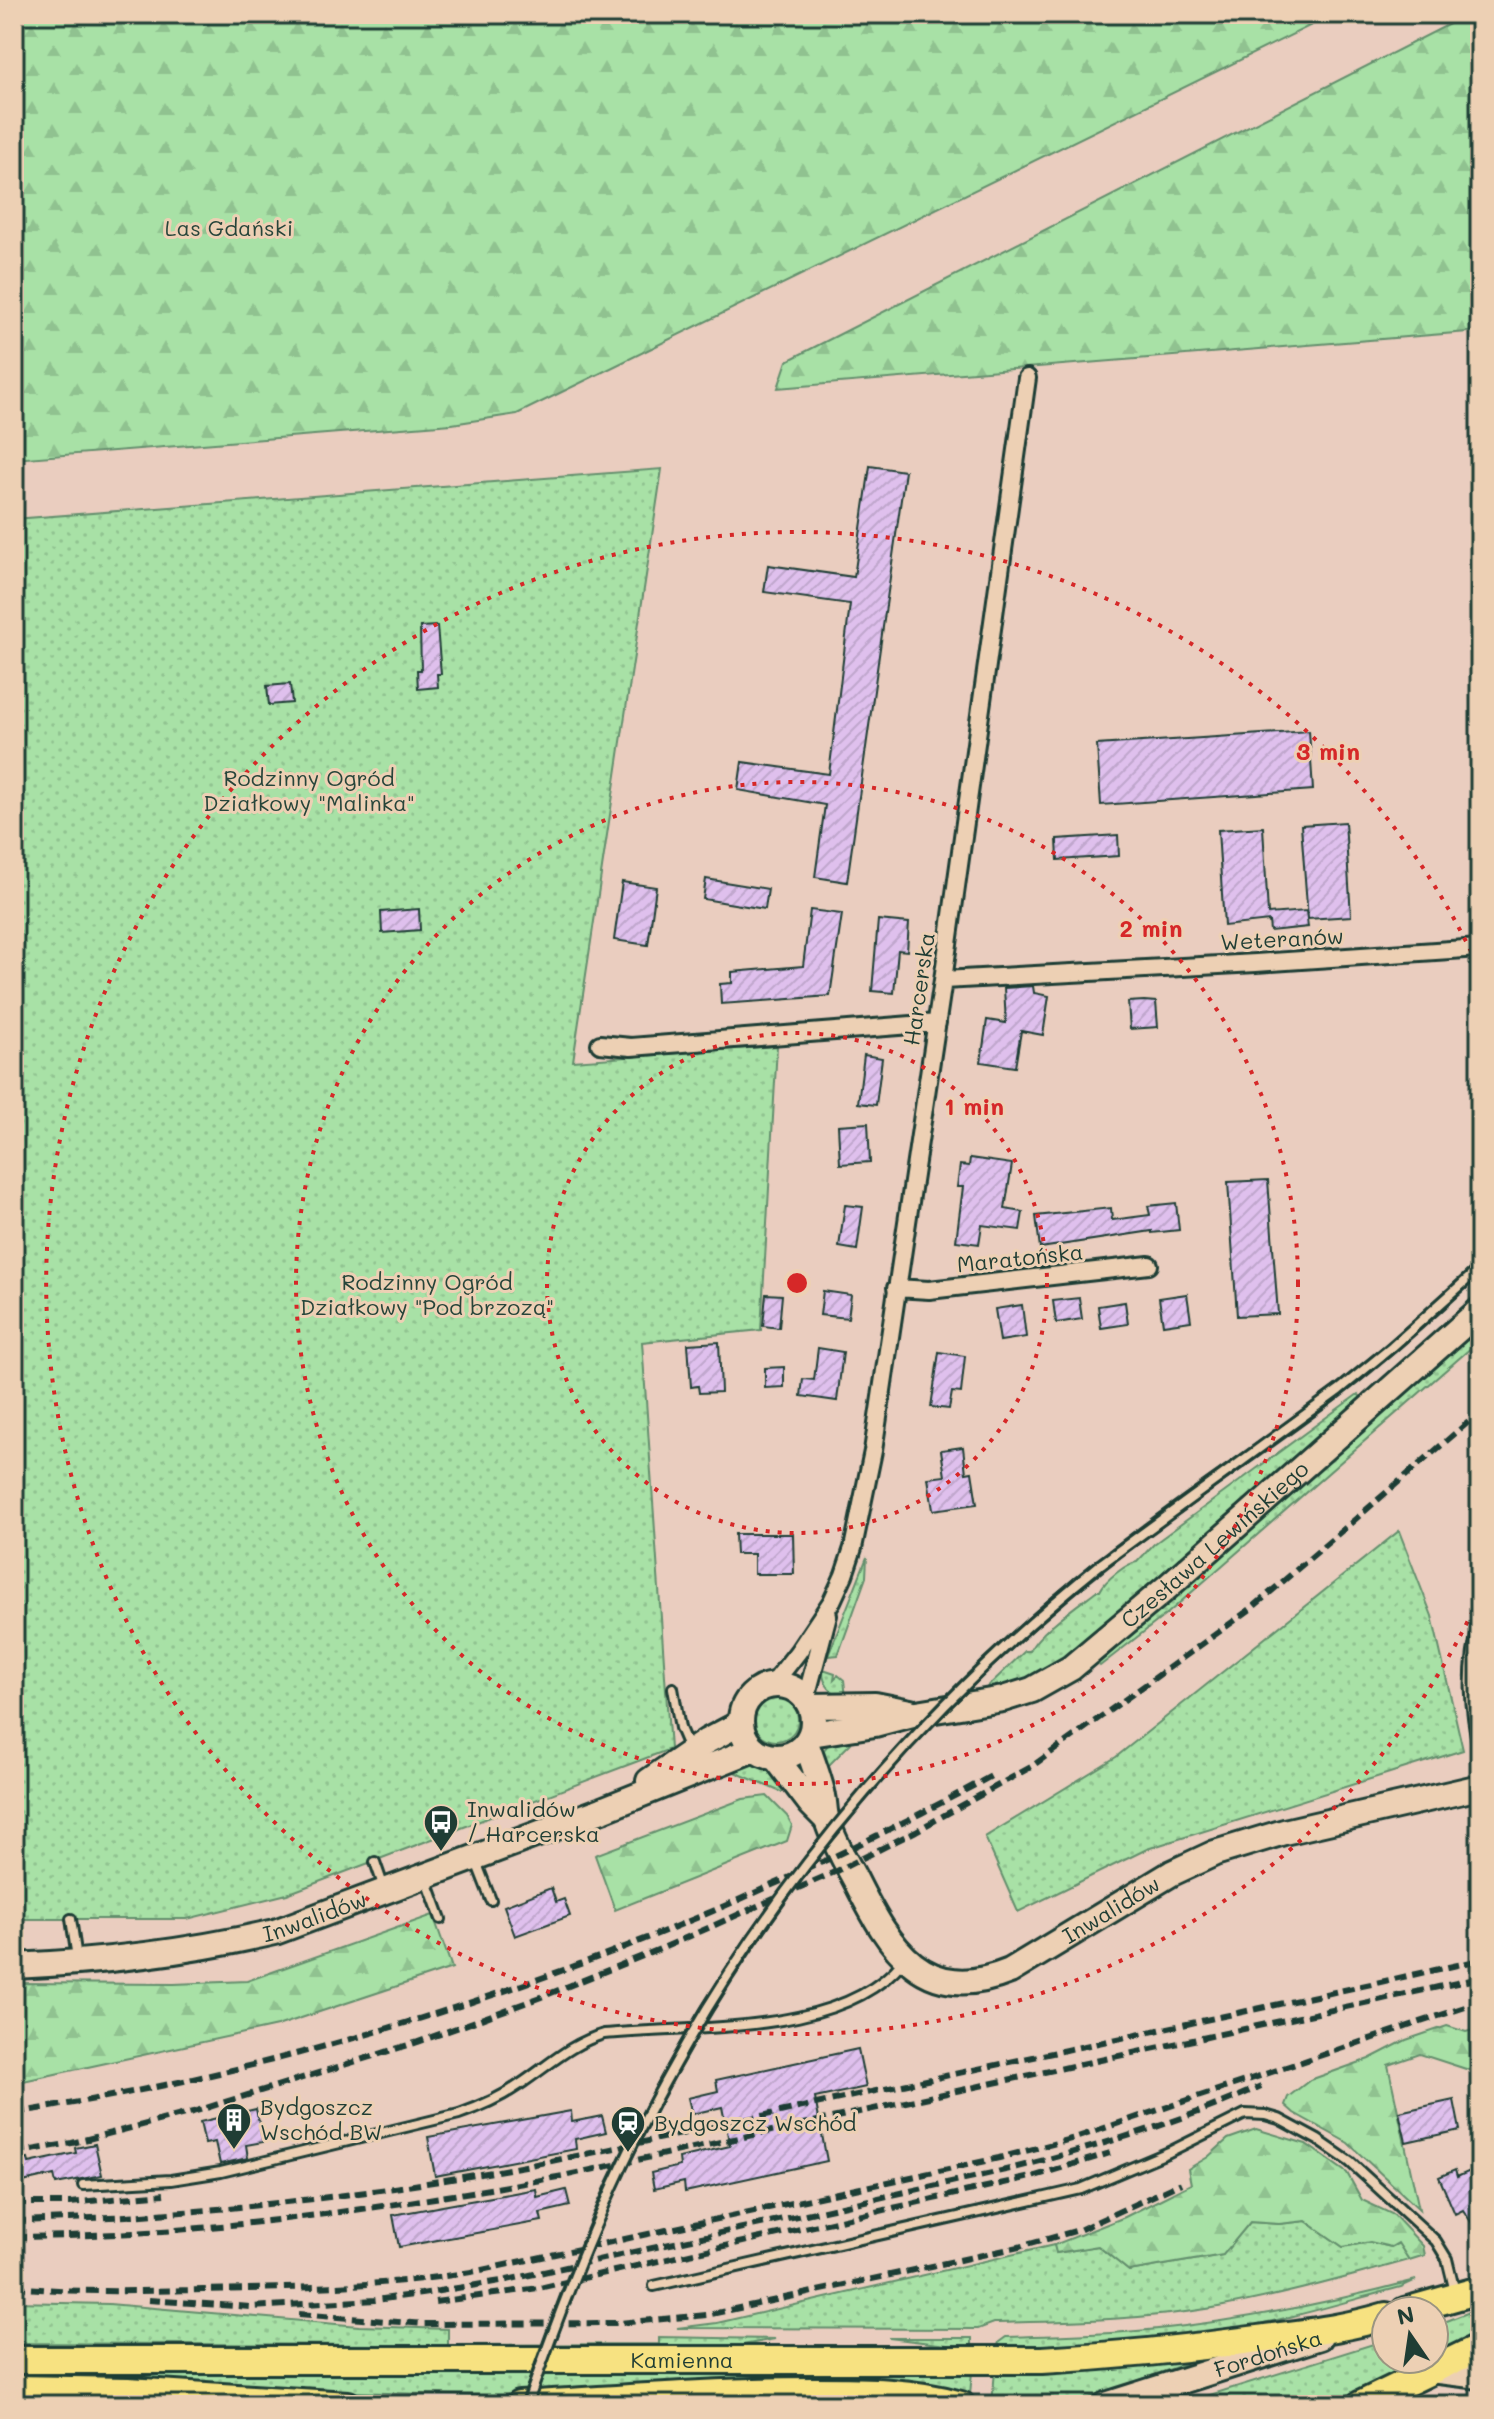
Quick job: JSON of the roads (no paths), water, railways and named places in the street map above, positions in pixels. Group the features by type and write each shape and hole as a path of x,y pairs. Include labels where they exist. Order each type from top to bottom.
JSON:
{"main road":[{"name":"Fordońska","path":"1349,2327 1370,2321"},
{"name":"Kamienna","path":"14,2360 1042,2360 1171,2350 1349,2327"},
{"path":"1450,2361 1480,2347"},
{"path":"1360,2405 1420,2375"},
{"path":"14,2389 128,2391 348,2405"},
{"name":"Kamienna","path":"519,2405 746,2391 870,2391 961,2405"}],"street":[{"name":"Harcerska","path":"808,1702 832,1601 853,1548 873,1451 937,1023 1027,378"},
{"name":"Weteranów","path":"943,980 1480,948"},
{"path":"600,1044 631,1047 937,1023"},
{"name":"Maratońska","path":"896,1288 929,1290 1149,1265"},
{"name":"Czesława Lewińskiego","path":"809,1738 917,1713 1003,1699 1032,1690 1071,1668 1165,1589 1480,1310"},
{"name":"Harcerska","path":"773,1684 832,1601"},
{"path":"773,1684 796,1690 808,1702 813,1724 809,1738 790,1755 764,1753 746,1740 741,1723 744,1705 761,1688 773,1684"},
{"name":"Czesława Lewińskiego","path":"808,1702 875,1705 917,1713"},
{"name":"Inwalidów","path":"602,1810 741,1723"},
{"name":"Inwalidów","path":"809,1738 827,1820 877,1921 904,1959 923,1971 967,1982 1010,1971 1172,1873 1215,1853 1284,1832 1480,1787"},
{"name":"Inwalidów","path":"14,1966 156,1955 275,1932 764,1753 827,1820"},
{"name":"Fordońska","path":"1106,2405 1349,2327"},
{"path":"1450,2372 1480,2376"},
{"path":"1150,2405 1189,2380"}],"lane":[{"path":"527,2405 572,2278 618,2175 677,2060 749,1945 845,1817 912,1739 996,1655 1101,1564 1339,1390 1480,1268"},
{"path":"1480,1620 1471,1651 1469,1685 1480,1756"},
{"path":"673,1688 680,1728 691,1753"},
{"path":"474,1858 491,1900"},
{"path":"375,1862 385,1892"},
{"path":"426,1877 441,1919"},
{"path":"71,1919 78,1963"},
{"path":"83,2185 171,2180 221,2172 459,2114 489,2103 521,2084 575,2044 589,2038 614,2033 740,2025 802,2017 859,1997 894,1972 904,1959"},
{"path":"654,2286 1081,2189 1169,2152 1245,2114 1279,2119 1350,2162 1436,2241 1468,2293"},
{"path":"128,2391 163,2405"}],"tram line":[{"path":"520,2405 592,2217 663,2072 711,1992 819,1838 880,1766 944,1698 1012,1633 1083,1571 1145,1523 1336,1385 1480,1259"},
{"path":"533,2405 598,2233 645,2133 686,2057 731,1984 830,1844 944,1715 1005,1655 1070,1598 1137,1545 1343,1395 1480,1276"}],"railway":[{"path":"14,2153 72,2143 193,2112 418,2042 665,1947 837,1871 1031,1767 1252,1608 1480,1412"},
{"path":"14,2113 142,2090 270,2061 395,2026 519,1986 761,1890 995,1774"},
{"path":"14,2221 242,2207 412,2185 518,2167 1480,1960"},
{"path":"14,2237 221,2226 358,2210 563,2176 1480,1978"},
{"path":"14,2287 108,2291 307,2287 375,2284 477,2271 999,2158 1075,2138 1480,2002"},
{"path":"148,2300 251,2307 375,2300 507,2280 1010,2169 1137,2133 1261,2086"},
{"path":"435,2302 539,2288 1035,2176 1110,2153"},
{"path":"299,2314 424,2324 619,2323 707,2315 1019,2247 1079,2230 1181,2183"},
{"path":"14,2203 70,2203 164,2194"}],"place":[{"name":"Inwalidów / Harcerska","path":"441,1853"},
{"name":"Bydgoszcz Wschód BW","path":"234,2151"},
{"name":"Bydgoszcz Wschód","path":"628,2154"}],"park label":[{"name":"Las Gdański","path":"229,228"},
{"name":"Rodzinny Ogród Działkowy \"Malinka\"","path":"309,790"},
{"name":"Rodzinny Ogród Działkowy \"Pod brzozą\"","path":"427,1294"}]}
